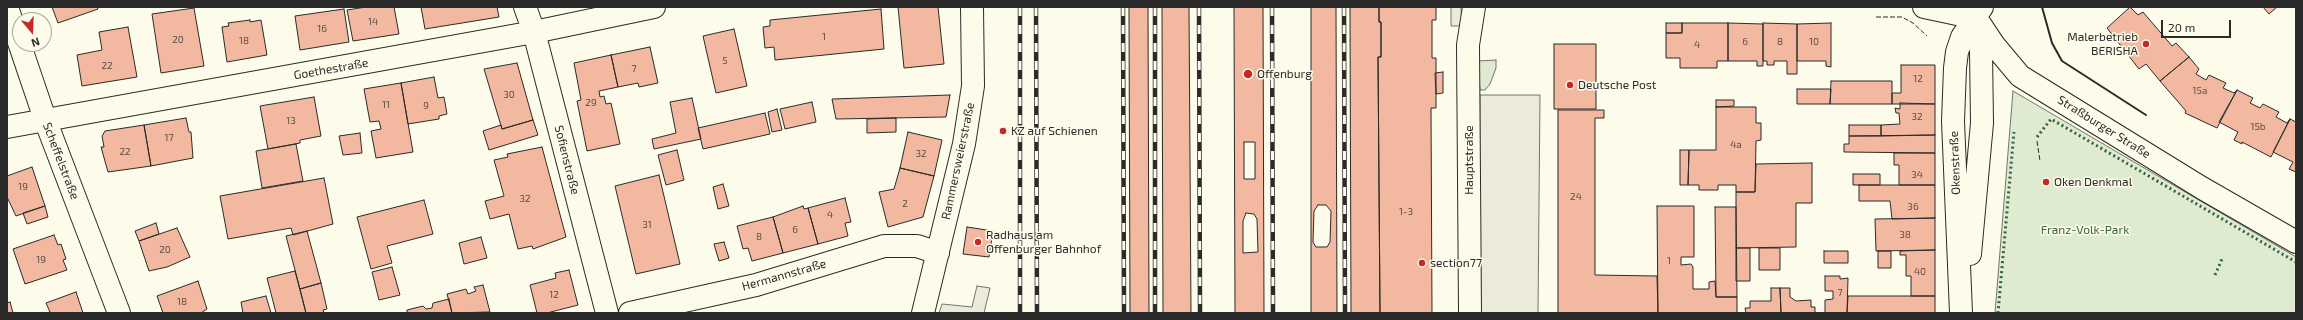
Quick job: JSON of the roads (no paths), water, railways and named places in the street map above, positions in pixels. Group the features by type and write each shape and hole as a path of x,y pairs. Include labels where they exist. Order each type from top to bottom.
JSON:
{"street":[{"name":"Scheffelstraße","path":"7,7 46,122 119,313"},
{"name":"Sofienstraße","path":"525,7 534,32 607,313"},
{"name":"Goethestraße","path":"7,127 46,122 534,32 654,7"},
{"name":"Rammersweierstraße","path":"923,313 964,144 973,86 972,7"},
{"name":"Hauptstraße","path":"1470,313 1468,45 1474,7"},
{"path":"1924,7 1977,11"},
{"name":"Straßburger Straße","path":"1977,11 1994,45 2020,76 2202,188 2296,242"},
{"name":"Okenstraße","path":"1963,313 1980,150 1982,80 1977,11"},
{"name":"Okenstraße","path":"1963,313 1953,94 1957,52 1962,37 1977,11"},
{"path":"1953,94 1982,80 1997,76 2020,76"},
{"name":"Hermannstraße","path":"630,313 756,285 884,246 917,246 938,253"}],"railway":[{"path":"1020,7 1020,313"},
{"path":"1036,7 1037,313"},
{"path":"1123,7 1124,313"},
{"path":"1155,7 1155,313"},
{"path":"1199,7 1200,313"},
{"path":"1272,7 1273,313"},
{"path":"1344,7 1345,313"}],"place":[{"name":"Malerbetrieb BERISHA","path":"2146,44"},
{"name":"Offenburg","path":"1248,74"},
{"name":"Deutsche Post","path":"1570,85"},
{"name":"KZ auf Schienen","path":"1003,131"},
{"name":"Oken Denkmal","path":"2046,182"},
{"name":"Radhaus am Offenburger Bahnhof","path":"978,242"},
{"name":"section77","path":"1422,263"}],"park label":[{"name":"Franz-Volk-Park","path":"2085,230"}]}
